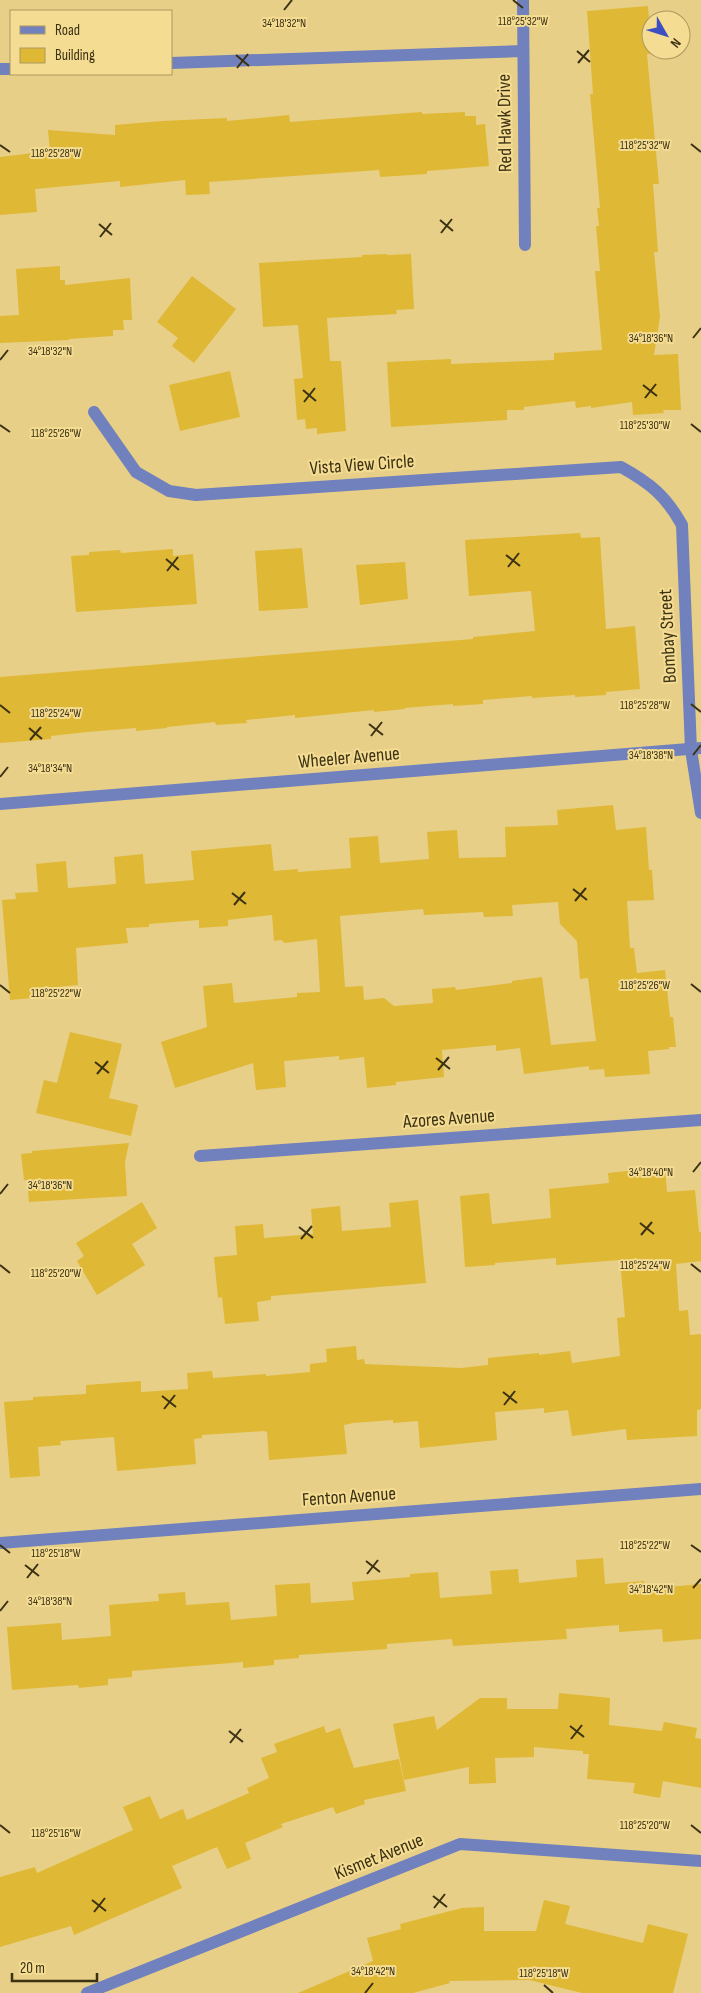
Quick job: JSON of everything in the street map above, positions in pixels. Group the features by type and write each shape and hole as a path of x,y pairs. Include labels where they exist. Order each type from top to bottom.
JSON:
{"street":[{"name":"Red Hawk Drive","path":"523,0 525,245"},
{"path":"172,63 523,50"},
{"name":"Vista View Circle","path":"94,412 136,472 169,491 196,495 621,467 643,479 660,493"},
{"name":"Bombay Street","path":"660,493 682,525 701,813"},
{"name":"Wheeler Avenue","path":"0,804 696,749"},
{"name":"Azores Avenue","path":"200,1156 701,1120"},
{"name":"Fenton Avenue","path":"0,1543 701,1489"},
{"name":"Kismet Avenue","path":"87,1993 460,1844 701,1861"}],"building":[{"path":"648,6 648,10 641,10 641,60 648,60 659,184 653,184 658,252 654,252 660,317 654,355 678,354 681,410 663,410 664,413 633,415 632,402 591,408 591,406 576,408 575,401 524,407 524,410 507,410 507,420 391,427 387,362 451,359 451,364 554,360 554,353 602,350 595,271 600,271 596,226 599,226 597,208 600,208 590,94 593,94 587,11"},
{"path":"422,112 422,114 465,112 465,116 476,116 476,125 485,124 489,166 427,171 427,174 380,177 379,170 209,182 210,194 186,195 185,180 120,187 120,181 35,189 37,212 0,215 0,157 50,151 48,130 115,135 115,125 162,121 227,118 227,121 289,115 290,122"},
{"path":"411,254 414,309 396,310 397,314 327,318 330,361 341,361 346,431 317,434 317,428 306,429 305,419 297,420 294,379 303,378 298,325 263,327 259,263"},
{"path":"60,266 60,280 65,280 65,285 130,278 132,320 123,320 124,330 113,330 113,336 0,343 0,316 19,315 16,269"},
{"path":"192,276 236,309 194,363 172,346 178,338 157,322"},
{"path":"230,371 240,417 180,431 169,385"},
{"path":"580,533 581,538 600,537 606,629 635,626 640,689 606,692 606,695 532,698 532,696 483,700 483,704 453,706 453,704 295,718 295,715 246,720 247,723 216,725 215,722 136,731 136,728 87,732 51,736 51,739 0,743 0,677 473,639 473,637 535,631 531,591 469,596 465,540"},
{"path":"302,548 308,608 259,611 255,551"},
{"path":"173,549 173,556 193,554 197,604 76,612 71,556 89,555 89,552 120,550 121,553"},
{"path":"405,562 408,599 360,605 356,565"},
{"path":"613,805 616,830 646,827 649,870 652,870 654,900 627,901 630,948 634,948 637,973 665,970 670,1017 673,1017 676,1047 648,1051 650,1074 605,1077 604,1069 589,1070 589,1066 524,1074 520,1048 496,1051 496,1045 442,1050 444,1077 396,1082 396,1085 367,1088 364,1057 339,1060 339,1056 284,1061 286,1087 256,1090 253,1063 175,1088 161,1042 207,1027 203,986 232,983 234,1003 297,997 297,993 320,992 317,939 285,943 281,940 274,941 272,915 228,920 228,926 199,928 199,920 149,924 149,927 126,928 128,943 76,948 78,985 57,987 58,996 10,1000 2,900 16,899 15,893 38,892 36,864 66,861 68,888 116,884 114,857 143,854 145,884 194,880 191,851 271,844 274,871 298,869 298,872 351,868 349,838 378,836 380,863 429,859 427,832 457,830 459,858 506,857 505,827 558,825 557,810","holes":["558,902 560,924 577,941 580,979 588,978 596,1041 551,1045 542,977 456,990 455,987 432,989 433,1003 394,1006 384,998 364,1000 363,986 345,987 340,916 423,909 424,915 483,912 484,917 513,916 512,905"]},
{"path":"70,1032 122,1044 109,1098 138,1105 131,1136 36,1113 44,1080 57,1083"},
{"path":"129,1143 125,1162 127,1196 29,1202 27,1180 24,1180 21,1154 32,1153 32,1151"},
{"path":"665,1167 667,1192 695,1190 699,1232 701,1232 701,1261 676,1264 679,1311 688,1310 690,1335 701,1334 701,1409 697,1410 697,1436 627,1440 626,1429 572,1436 568,1410 544,1413 544,1408 495,1412 497,1440 420,1448 418,1421 393,1423 393,1420 353,1423 344,1425 347,1454 269,1460 267,1432 202,1435 202,1438 194,1439 196,1464 117,1471 114,1437 60,1441 61,1445 38,1447 40,1476 10,1478 4,1402 33,1400 33,1397 86,1394 86,1385 141,1381 141,1392 188,1389 187,1373 212,1371 213,1378 310,1372 310,1364 327,1362 326,1349 356,1346 357,1360 364,1359 365,1364 461,1368 488,1365 488,1358 539,1353 539,1355 570,1351 572,1363 620,1356 617,1318 625,1317 620,1260 556,1265 556,1258 465,1267 460,1196 489,1193 492,1224 551,1218 549,1189 609,1183 608,1173"},
{"path":"418,1200 426,1283 271,1296 271,1300 257,1302 259,1321 225,1324 222,1297 218,1298 214,1257 237,1255 235,1226 263,1224 264,1238 313,1234 311,1209 340,1206 342,1231 391,1227 389,1203"},
{"path":"142,1202 157,1228 132,1244 145,1265 97,1295 77,1261 84,1256 76,1243"},
{"path":"603,1558 605,1584 644,1581 645,1589 701,1584 701,1639 663,1642 662,1629 619,1632 619,1625 566,1629 567,1639 453,1646 452,1639 387,1644 387,1649 299,1655 299,1658 274,1660 274,1665 243,1668 243,1662 132,1671 132,1677 108,1679 108,1685 79,1688 78,1685 12,1690 7,1627 61,1623 62,1640 111,1636 109,1605 159,1601 158,1594 185,1592 186,1605 229,1602 231,1620 277,1616 275,1585 310,1583 311,1603 354,1600 352,1582 410,1577 410,1574 438,1572 440,1598 492,1594 490,1571 518,1569 519,1583 577,1577 576,1560"},
{"path":"559,1693 610,1698 609,1725 662,1731 664,1722 697,1728 695,1738 701,1739 701,1788 663,1781 660,1798 633,1793 635,1783 587,1779 589,1754 583,1754 583,1751 534,1747 534,1757 495,1758 496,1783 469,1784 469,1767 404,1780 393,1724 434,1716 437,1730 480,1698 507,1698 507,1709 558,1709"},
{"path":"324,1726 326,1733 340,1728 354,1768 399,1759 406,1791 364,1800 365,1804 336,1814 333,1807 281,1824 283,1827 245,1843 251,1859 227,1869 217,1847 172,1866 182,1888 74,1935 71,1926 0,1947 0,1877 35,1867 37,1873 133,1830 123,1807 150,1796 160,1819 183,1809 187,1820 249,1793 247,1788 269,1778 261,1758 277,1752 274,1744"},
{"path":"544,1900 570,1906 565,1924 643,1943 648,1924 688,1934 673,1993 582,1993 529,1980 449,1981 450,1983 413,1993 298,1993 373,1961 367,1938 401,1929 400,1924 462,1908 484,1907 484,1931 536,1931"}]}
